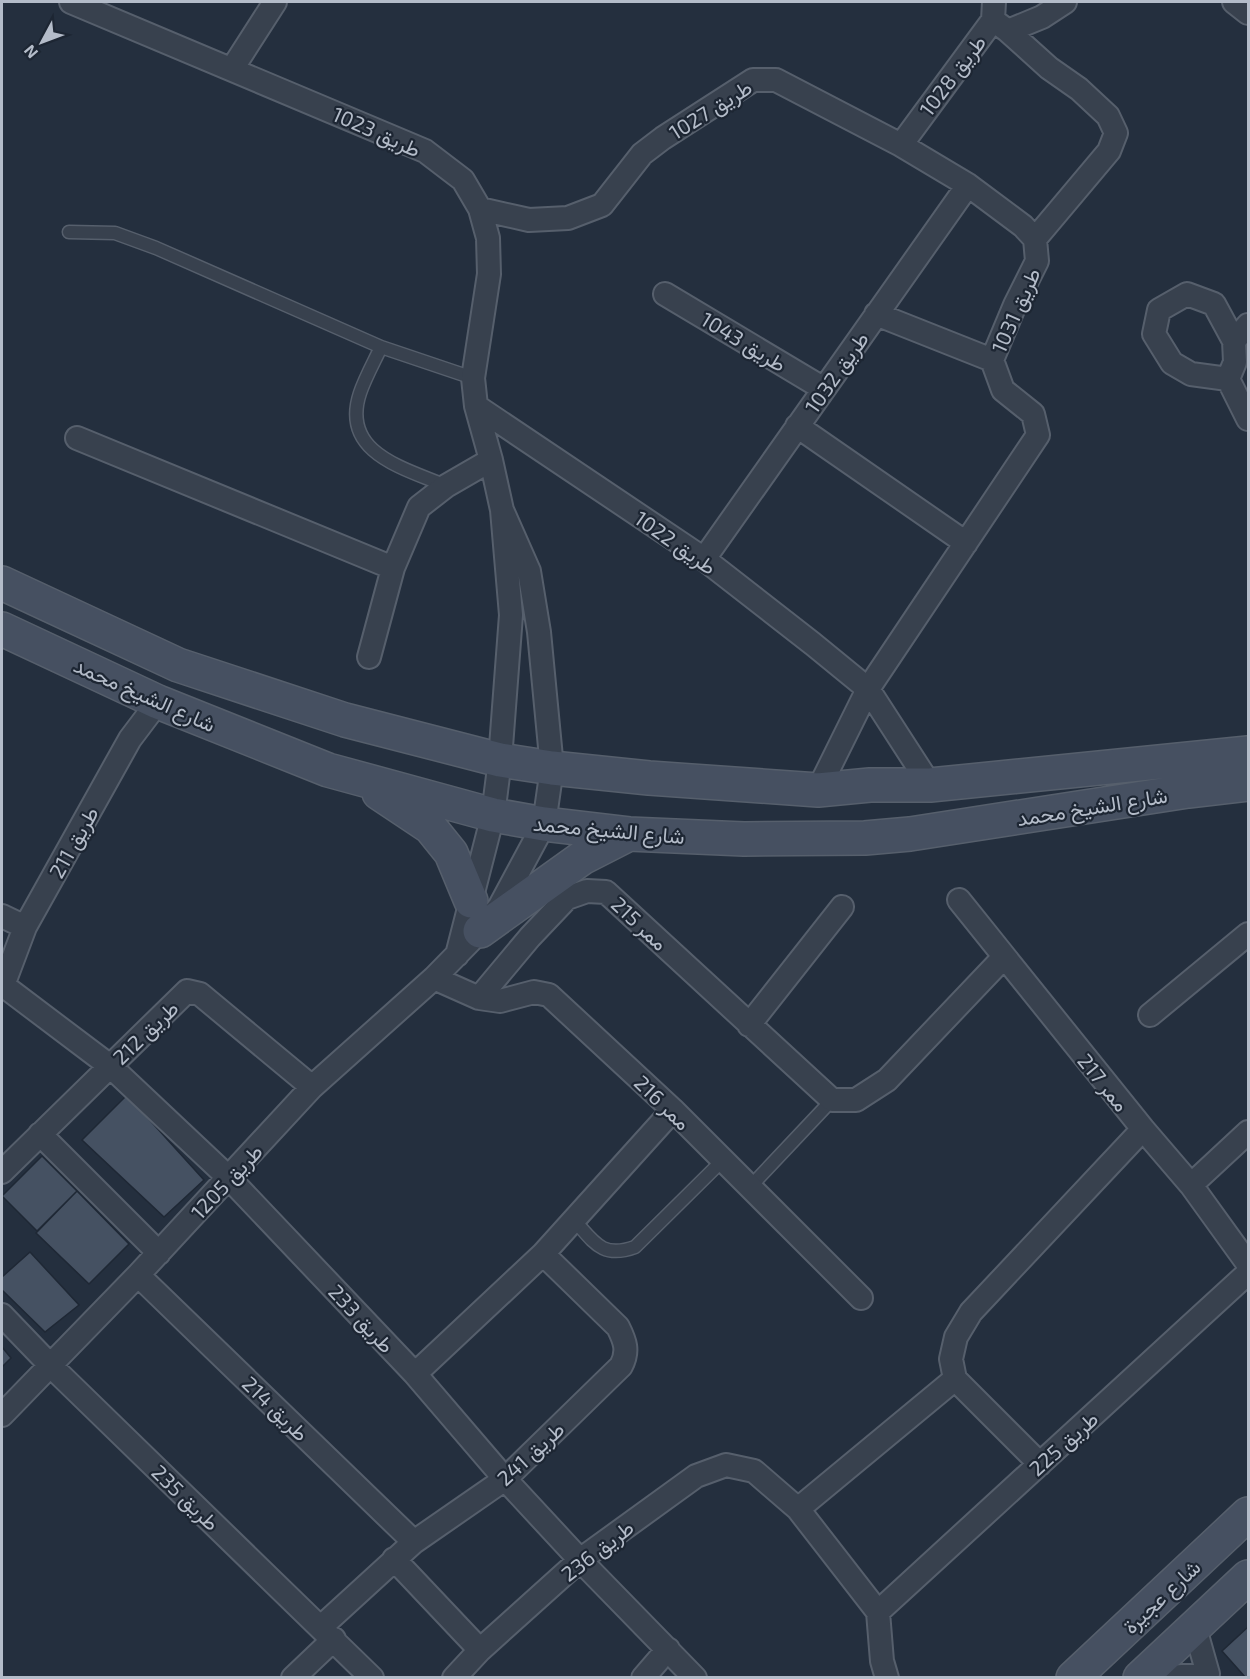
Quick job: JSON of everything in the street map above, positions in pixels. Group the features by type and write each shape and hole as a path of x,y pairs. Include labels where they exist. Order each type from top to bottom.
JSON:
{"street":[{"name":"طريق 1023","path":"70,2 425,151 463,180 480,209 488,238 489,274 473,378 476,406"},
{"path":"232,69 275,2"},
{"path":"998,17 1042,17 1065,2"},
{"path":"1234,2 1248,13"},
{"name":"طريق 1028","path":"901,145 998,17"},
{"name":"طريق 1031","path":"868,689 1038,435 1033,414 1003,390 992,360 1015,305 1037,261 1035,239 1109,151 1116,133 1108,116 1079,89 1049,68 998,17"},
{"name":"طريق 1027","path":"480,209 529,220 567,218 602,205 642,154 663,138 753,80 776,80 901,145 968,185 1023,226 1035,239"},
{"name":"طريق 1032","path":"704,559 968,185"},
{"name":"طريق 1043","path":"665,294 824,389"},
{"path":"1228,379 1191,374 1172,363 1154,334 1160,310 1187,294 1214,304 1241,333 1235,362 1228,379 1248,419"},
{"path":"876,315 992,360"},
{"path":"457,955 493,815 500,760 511,615 502,510 476,406"},
{"name":"طريق 1022","path":"476,406 704,559 868,689 930,785"},
{"path":"797,426 966,543"},
{"path":"77,438 393,568"},
{"path":"369,657 393,568 419,507 446,486 491,460"},
{"name":"طريق 1205","path":"2,1415 159,1253 312,1087 434,978 480,932 500,906 544,824 552,768 538,632 529,571 502,510"},
{"name":"شارع الشيخ محمد","path":"2,583 178,664 345,720 500,760 552,768 649,778 818,790 870,785 930,785 1248,753"},
{"name":"شارع الشيخ محمد","path":"2,629 158,702 328,770 493,815 544,824 629,834 744,839 876,837 910,834 1188,791 1248,784"},
{"path":"818,790 868,689"},
{"name":"طريق 211","path":"3,987 25,927 130,739 158,702"},
{"path":"355,777 430,827 451,853 471,901"},
{"path":"480,932 582,858 629,834"},
{"name":"ممر 215","path":"478,998 567,898 587,891 606,892 832,1100"},
{"name":"ممر 217","path":"959,900 1143,1129 1191,1185 1248,1264"},
{"path":"749,1025 842,907"},
{"path":"2,916 25,927"},
{"path":"1150,1015 1248,934"},
{"path":"832,1100 855,1100 887,1080 1004,957"},
{"name":"ممر 216","path":"434,978 478,998 500,1001 534,992 549,995 673,1110 861,1298"},
{"name":"طريق 233","path":"3,987 110,1066 229,1178 415,1374 505,1479 580,1560 695,1677"},
{"name":"طريق 212","path":"2,1172 187,991 200,994 312,1087"},
{"path":"415,1374 543,1254 673,1110"},
{"path":"1040,1464 955,1379 951,1359 956,1337 971,1312 1143,1129"},
{"path":"1191,1185 1248,1132"},
{"path":"40,1134 159,1253"},
{"name":"طريق 241","path":"293,1677 327,1633 394,1559 414,1542 505,1479 621,1366 627,1356 625,1342 618,1327 543,1254"},
{"name":"طريق 225","path":"878,1612 1248,1273"},
{"name":"طريق 214","path":"138,1275 414,1542"},
{"name":"طريق 235","path":"2,1315 51,1366 372,1677"},
{"path":"887,1677 882,1661 878,1612 798,1509 955,1379"},
{"name":"طريق 236","path":"454,1677 480,1650 580,1560 696,1476 726,1465 754,1471 798,1509"},
{"name":"شارع عجيرة","path":"1073,1677 1248,1514"},
{"path":"394,1559 480,1650"},
{"path":"1140,1677 1248,1577"},
{"path":"1157,1677 1210,1676 1195,1628"},
{"path":"643,1677 668,1649"}],"lane":[{"path":"69,232 115,233 381,347 473,378"},
{"path":"381,347 360,394 355,415 358,432 370,449 398,466 446,486"},
{"path":"750,1187 832,1100"},
{"path":"574,1220 606,1251 622,1251 635,1247 723,1160"}],"building":[{"path":"127,1095 204,1180 164,1217 82,1140"},
{"path":"42,1156 77,1191 37,1231 2,1196"},
{"path":"77,1191 129,1244 89,1284 36,1233"},
{"path":"30,1252 79,1305 45,1332 2,1290 2,1277"},
{"path":"2,1347 11,1358 2,1367"},
{"path":"1248,1627 1248,1678 1246,1678 1222,1651"}]}
